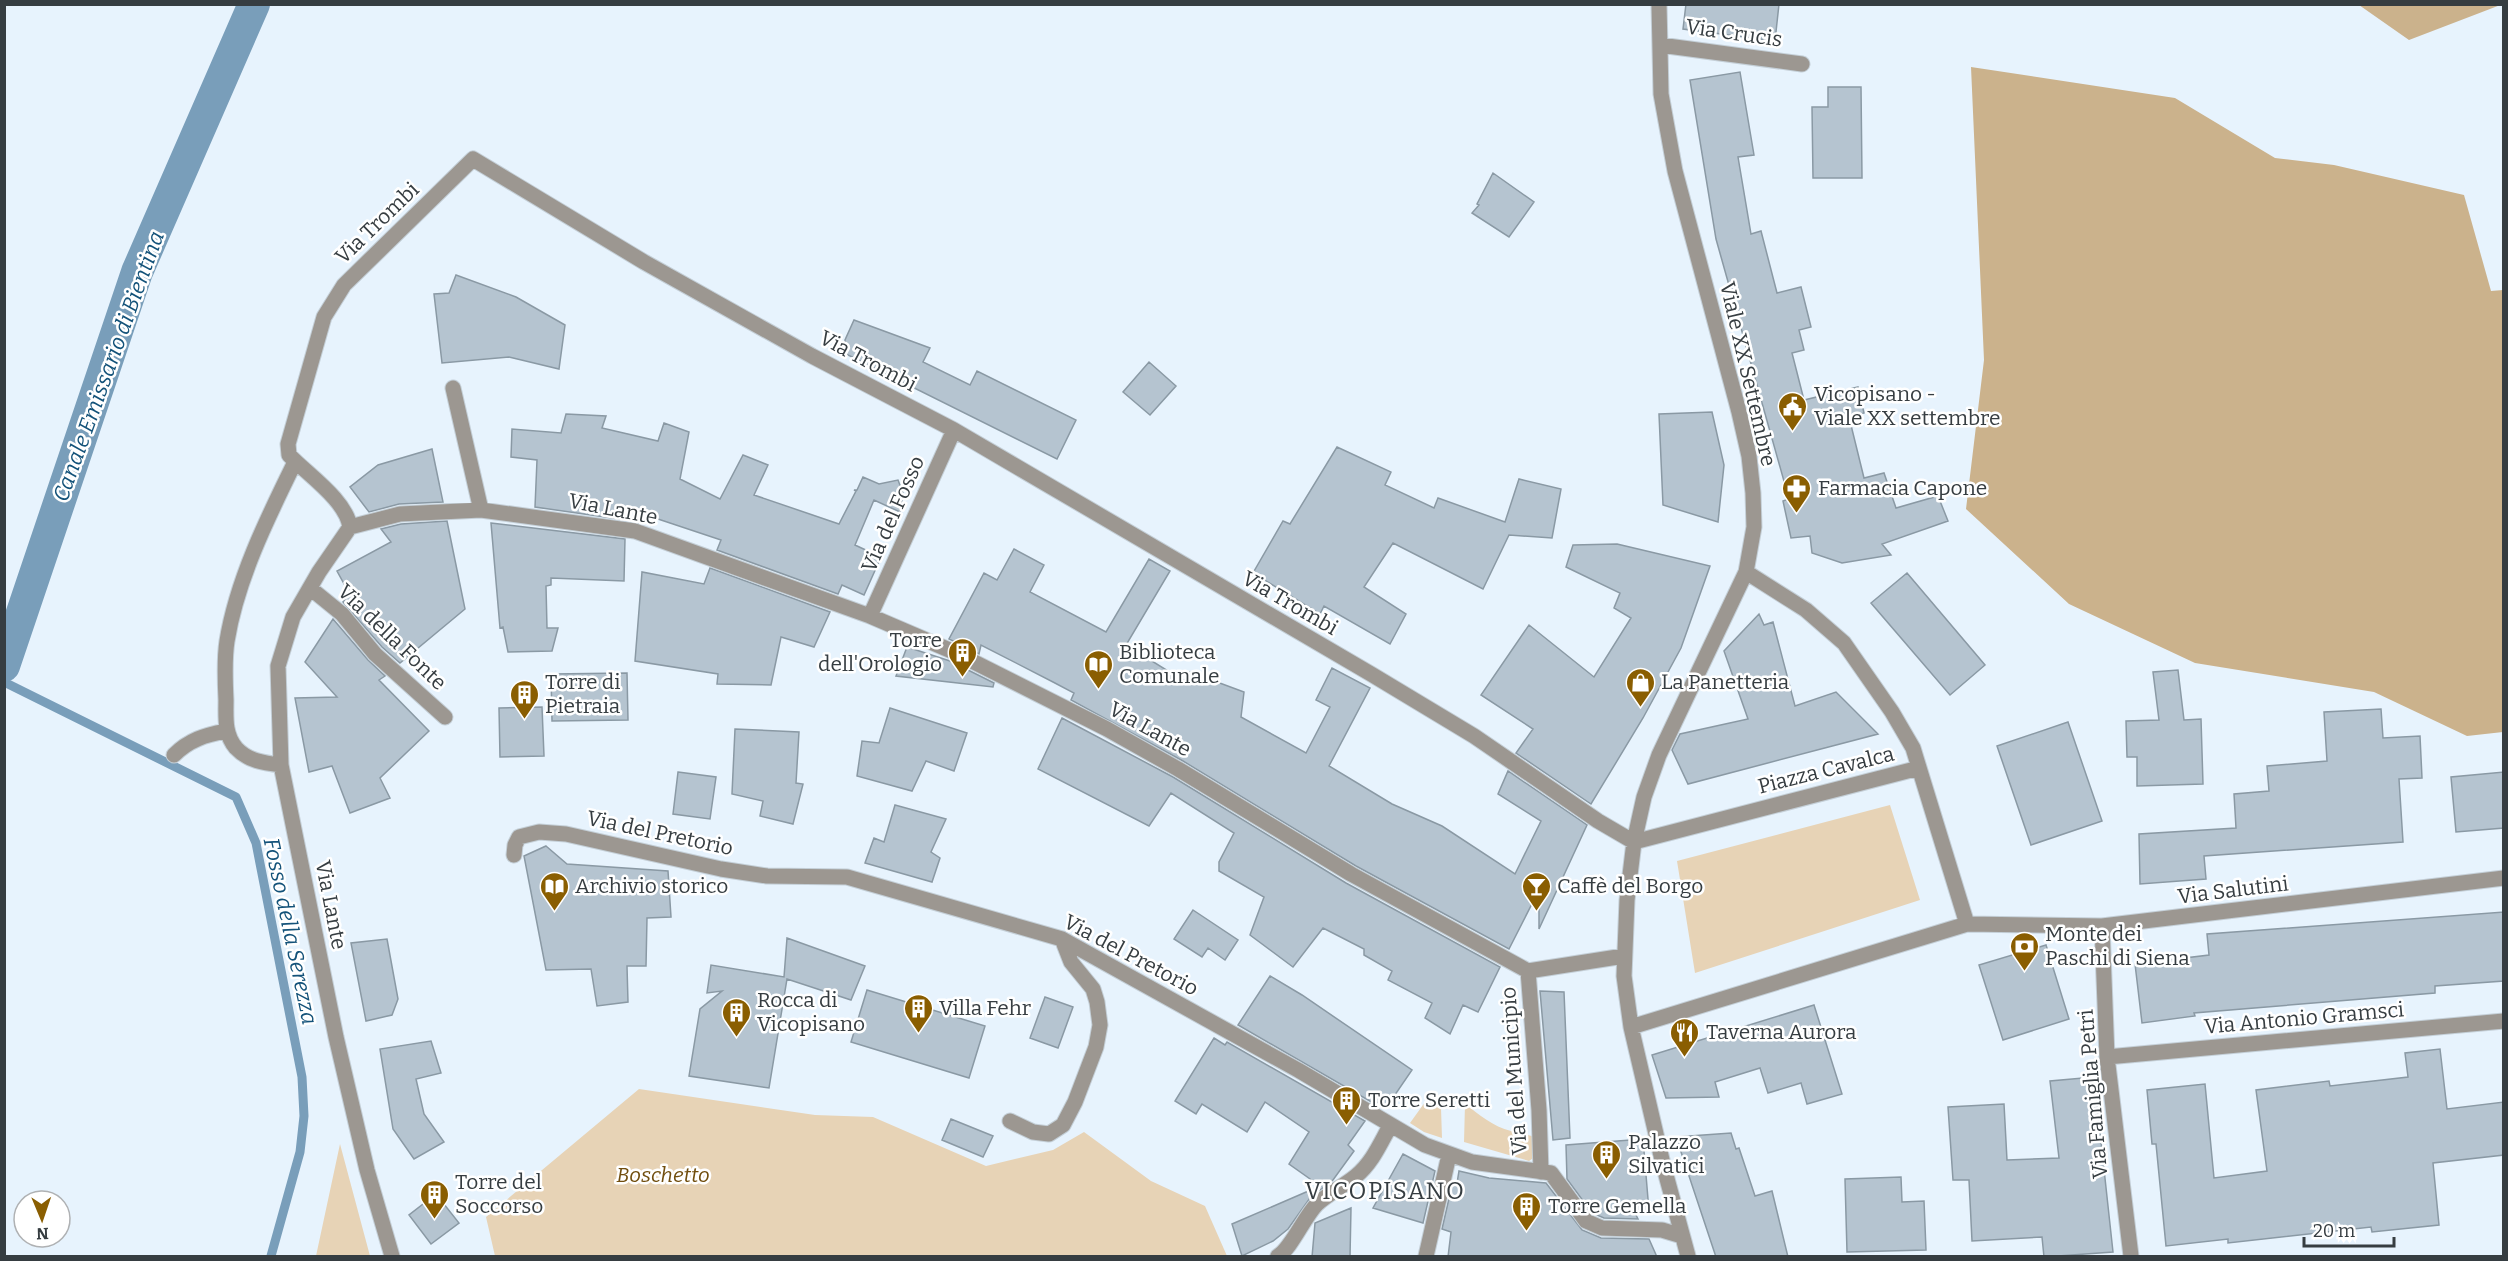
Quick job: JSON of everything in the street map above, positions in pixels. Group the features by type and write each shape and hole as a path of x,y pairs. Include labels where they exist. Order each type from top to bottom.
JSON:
{"street":[{"name":"Viale XX Settembre","path":"1634,842 1644,797 1659,755 1746,572 1754,527 1754,493 1749,456 1723,344 1675,171 1661,94 1659,4"},
{"name":"Via Crucis","path":"1660,45 1802,64"},
{"name":"Via Trombi","path":"295,462 289,455 288,444 324,316 344,285 473,159 644,262 812,356 954,430 1474,736 1598,821 1634,842"},
{"path":"453,388 481,510"},
{"name":"Via del Fosso","path":"870,616 954,430"},
{"path":"281,765 254,761 236,748 226,731 227,642 234,612 267,519 295,462 341,505 348,515 350,527"},
{"name":"Via Lante","path":"392,1257 367,1170 336,1037 281,765 278,666 293,616 350,527 416,512 481,510 635,531 870,616 954,652 1107,729 1361,879 1528,971"},
{"path":"1746,572 1806,610 1844,643 1892,712 1913,748 1919,768"},
{"name":"Via della Fonte","path":"310,588 342,614 375,654 399,678 446,717"},
{"path":"174,755 184,745 204,736 226,731"},
{"name":"Piazza Cavalca","path":"1634,842 1919,768 1967,924"},
{"name":"Via del Pretorio","path":"514,855 516,840 529,833 566,834 721,869 756,874 847,877 1062,939 1326,1086 1390,1126 1449,1155 1472,1162 1541,1172"},
{"path":"1634,842 1624,976 1631,1028 1688,1257"},
{"name":"Via Salutini","path":"1967,924 2102,926 2504,878"},
{"path":"1631,1028 1967,924"},
{"name":"Via Famiglia Petri","path":"2102,926 2107,1057 2131,1257"},
{"path":"1010,1121 1033,1132 1049,1134 1063,1125 1075,1102 1096,1047 1100,1025 1093,989 1071,962 1062,939"},
{"name":"Via del Municipio","path":"1624,956 1528,971 1539,1110 1541,1172 1551,1173 1586,1221 1602,1228 1662,1230 1682,1236"},
{"name":"Via Antonio Gramsci","path":"2107,1057 2504,1021"},
{"path":"1278,1257 1283,1254 1299,1227 1317,1204 1357,1176 1372,1159 1390,1126"},
{"path":"1426,1257 1449,1155"}],"green space":[{"path":"1890,805 1920,900 1695,973 1677,861"},
{"name":"Boschetto","path":"639,1089 815,1115 873,1117 986,1166 1053,1150 1084,1132 1151,1181 1205,1206 1227,1256 495,1256 486,1217"},
{"path":"1433,1091 1441,1108 1442,1138 1424,1132 1410,1123"},
{"path":"1465,1104 1498,1126 1534,1137 1536,1156 1529,1161 1464,1142"},
{"path":"340,1144 370,1256 316,1256"}],"shaded area":[{"path":"2359,4 2503,4 2409,40 2359,5"},
{"path":"1971,67 2175,98 2275,158 2334,165 2464,195 2491,291 2503,290 2503,732 2467,736 2374,692 2195,663 2069,604 1966,509 1984,360"}],"building":[{"path":"1686,4 1779,4 1775,41 1683,29"},
{"path":"1740,72 1754,155 1738,157 1751,234 1761,231 1777,293 1801,287 1811,327 1799,330 1804,350 1792,353 1804,400 1858,387 1864,413 1849,417 1864,478 1884,473 1896,508 1938,496 1948,521 1882,544 1891,555 1842,563 1812,553 1810,536 1791,538 1783,501 1789,499 1716,239 1690,80"},
{"path":"1828,87 1861,87 1862,178 1813,178 1812,107 1828,107"},
{"path":"1493,173 1534,202 1509,237 1472,213 1479,205 1477,204"},
{"path":"456,275 516,297 565,325 559,369 509,357 442,363 434,294 449,293"},
{"path":"854,320 930,348 923,362 970,385 977,371 1076,420 1057,459 846,354 845,340"},
{"path":"1149,362 1176,386 1150,415 1123,392"},
{"path":"1712,412 1724,465 1718,522 1663,505 1659,414"},
{"path":"566,414 606,416 602,428 658,441 664,423 689,432 680,479 720,499 743,455 768,465 754,495 839,524 856,491 854,490 857,490 863,477 879,484 898,480 903,493 900,512 874,500 855,545 881,557 864,595 842,585 838,594 717,550 721,540 625,508 625,520 535,507 537,460 511,457 512,429 561,433"},
{"path":"1337,447 1391,472 1385,485 1434,508 1438,498 1505,522 1519,479 1561,489 1552,538 1509,535 1483,589 1393,543 1364,587 1406,614 1390,644 1324,606 1320,614 1253,573 1283,521 1290,524"},
{"path":"432,449 443,502 399,504 369,512 350,487 378,465"},
{"path":"447,521 465,609 400,663 382,647 343,602 349,593 337,571 391,542 381,529 401,524"},
{"path":"491,523 625,539 624,581 551,578 551,585 546,586 547,628 558,628 552,651 508,652 503,627 500,628"},
{"path":"1617,544 1710,566 1681,648 1643,718 1591,804 1516,753 1533,729 1481,695 1529,625 1594,677 1631,618 1614,608 1620,593 1566,567 1573,545"},
{"path":"1014,549 1044,565 1030,592 1106,632 1149,559 1170,571 1126,645 1184,681 1190,672 1244,692 1241,717 1306,753 1330,707 1316,700 1332,668 1370,688 1329,766 1392,804 1442,826 1515,874 1541,821 1498,794 1508,771 1587,825 1539,929 1539,890 1509,949 1356,866 1183,761 1071,700 1074,693 981,645 979,654 949,639 984,573 997,580"},
{"path":"710,568 830,612 814,647 781,637 771,685 717,684 718,674 635,661 642,572 704,584"},
{"path":"1907,573 1985,665 1950,695 1871,603"},
{"path":"1759,614 1764,625 1773,622 1795,706 1836,692 1878,734 1688,784 1672,750 1680,734 1748,719 1724,651"},
{"path":"333,619 385,676 379,680 429,731 380,778 390,798 350,813 332,766 309,772 295,698 337,697 305,662"},
{"path":"907,647 950,661 994,683 993,687 896,676"},
{"path":"2178,670 2184,720 2201,719 2203,784 2137,786 2137,757 2127,757 2126,721 2159,720 2153,672"},
{"path":"627,673 628,720 552,721 551,674"},
{"path":"542,707 544,756 500,757 499,708"},
{"path":"890,708 967,733 954,771 926,761 912,791 857,776 862,741 879,743"},
{"path":"2381,709 2383,738 2420,736 2422,778 2399,779 2403,842 2204,856 2206,879 2140,884 2139,834 2236,828 2234,794 2269,791 2267,766 2327,761 2324,712"},
{"path":"1062,718 1173,777 1346,883 1500,967 1478,1012 1463,1005 1450,1034 1425,1018 1432,1003 1388,980 1392,971 1364,955 1364,949 1323,928 1293,967 1250,935 1264,897 1219,871 1219,862 1234,833 1171,793 1149,826 1038,769"},
{"path":"2068,722 2102,821 2031,845 1997,746"},
{"path":"735,729 799,732 796,783 803,784 793,824 760,816 763,801 732,794"},
{"path":"678,772 716,777 710,819 673,814"},
{"path":"2504,772 2504,828 2456,832 2451,777"},
{"path":"895,805 946,819 931,852 940,858 932,882 865,863 874,838 884,842"},
{"path":"546,846 567,864 668,871 671,917 647,918 646,966 627,966 628,1002 597,1006 591,969 546,970 524,856"},
{"path":"1193,910 1238,940 1225,960 1208,948 1202,957 1174,939"},
{"path":"2504,912 2504,981 2435,986 2435,993 2194,1013 2195,1016 2142,1023 2135,964 2209,955 2207,934"},
{"path":"787,938 865,966 851,1000 787,979 769,1088 689,1076 700,1009 722,991 707,993 711,965 784,977"},
{"path":"387,939 398,999 392,1015 366,1021 351,943"},
{"path":"2046,945 2069,1019 2003,1040 1979,965"},
{"path":"1270,976 1302,995 1412,1070 1386,1108 1377,1102 1375,1104 1238,1025"},
{"name":"Villa Fehr","path":"867,990 985,1026 969,1078 851,1042"},
{"path":"1540,991 1564,992 1570,1138 1553,1140"},
{"path":"1045,997 1073,1007 1058,1048 1030,1038"},
{"path":"1814,1005 1842,1094 1807,1104 1801,1083 1768,1093 1760,1068 1715,1082 1719,1097 1666,1098 1652,1055"},
{"path":"1214,1038 1225,1045 1227,1042 1365,1121 1348,1145 1354,1151 1333,1180 1310,1198 1288,1229 1273,1241 1242,1256 1232,1224 1320,1186 1289,1164 1309,1132 1265,1102 1247,1132 1202,1104 1196,1114 1175,1101"},
{"path":"431,1041 441,1073 416,1079 424,1114 444,1142 414,1159 393,1129 380,1049"},
{"path":"2440,1049 2447,1109 2504,1102 2504,1155 2433,1163 2439,1225 2372,1232 2371,1227 2228,1243 2228,1239 2166,1246 2156,1144 2152,1144 2147,1090 2205,1084 2214,1178 2267,1171 2256,1090 2329,1081 2330,1086 2408,1077 2405,1053"},
{"path":"2094,1077 2113,1252 2044,1257 2042,1237 1972,1241 1969,1180 1953,1180 1948,1107 2004,1104 2007,1160 2059,1158 2050,1081"},
{"path":"951,1119 993,1136 983,1157 942,1140"},
{"path":"1731,1133 1736,1149 1739,1148 1755,1196 1772,1191 1788,1257 1716,1257 1676,1137"},
{"name":"Palazzo Silvatici","path":"1643,1139 1649,1211 1634,1211 1638,1219 1604,1218 1592,1213 1567,1179 1566,1145"},
{"path":"1403,1154 1435,1171 1423,1223 1373,1208"},
{"path":"1459,1171 1489,1178 1546,1183 1582,1230 1601,1238 1649,1239 1657,1257 1448,1257 1451,1232 1442,1229 1453,1181 1457,1183"},
{"path":"1901,1177 1902,1202 1924,1201 1926,1250 1847,1252 1845,1179"},
{"name":"Torre del Soccorso","path":"436,1194 459,1223 431,1244 409,1215"},
{"path":"1351,1208 1350,1257 1312,1257 1315,1223"}],"waterway":[{"name":"Canale Emissario di Bientina","path":"4,666 137,272 254,4"},
{"name":"Fosso della Serezza","path":"4,682 236,797 256,843 302,1077 304,1116 300,1152 271,1256"}],"place":[{"name":"Vicopisano - Viale XX settembre","path":"1793,432"},
{"name":"Farmacia Capone","path":"1797,514"},
{"name":"Torre dell'Orologio","path":"963,678"},
{"name":"Biblioteca Comunale","path":"1098,690"},
{"name":"La Panetteria","path":"1640,708"},
{"name":"Torre di Pietraia","path":"524,720"},
{"name":"Archivio storico","path":"554,912"},
{"name":"Caffè del Borgo","path":"1536,912"},
{"name":"Monte dei Paschi di Siena","path":"2024,972"},
{"name":"Villa Fehr","path":"918,1034"},
{"name":"Rocca di Vicopisano","path":"736,1038"},
{"name":"Taverna Aurora","path":"1685,1058"},
{"name":"Torre Seretti","path":"1347,1126"},
{"name":"Palazzo Silvatici","path":"1607,1180"},
{"name":"Torre del Soccorso","path":"434,1220"},
{"name":"Torre Gemella","path":"1527,1232"}],"district":[{"name":"VICOPISANO","path":"1385,1191"}]}
